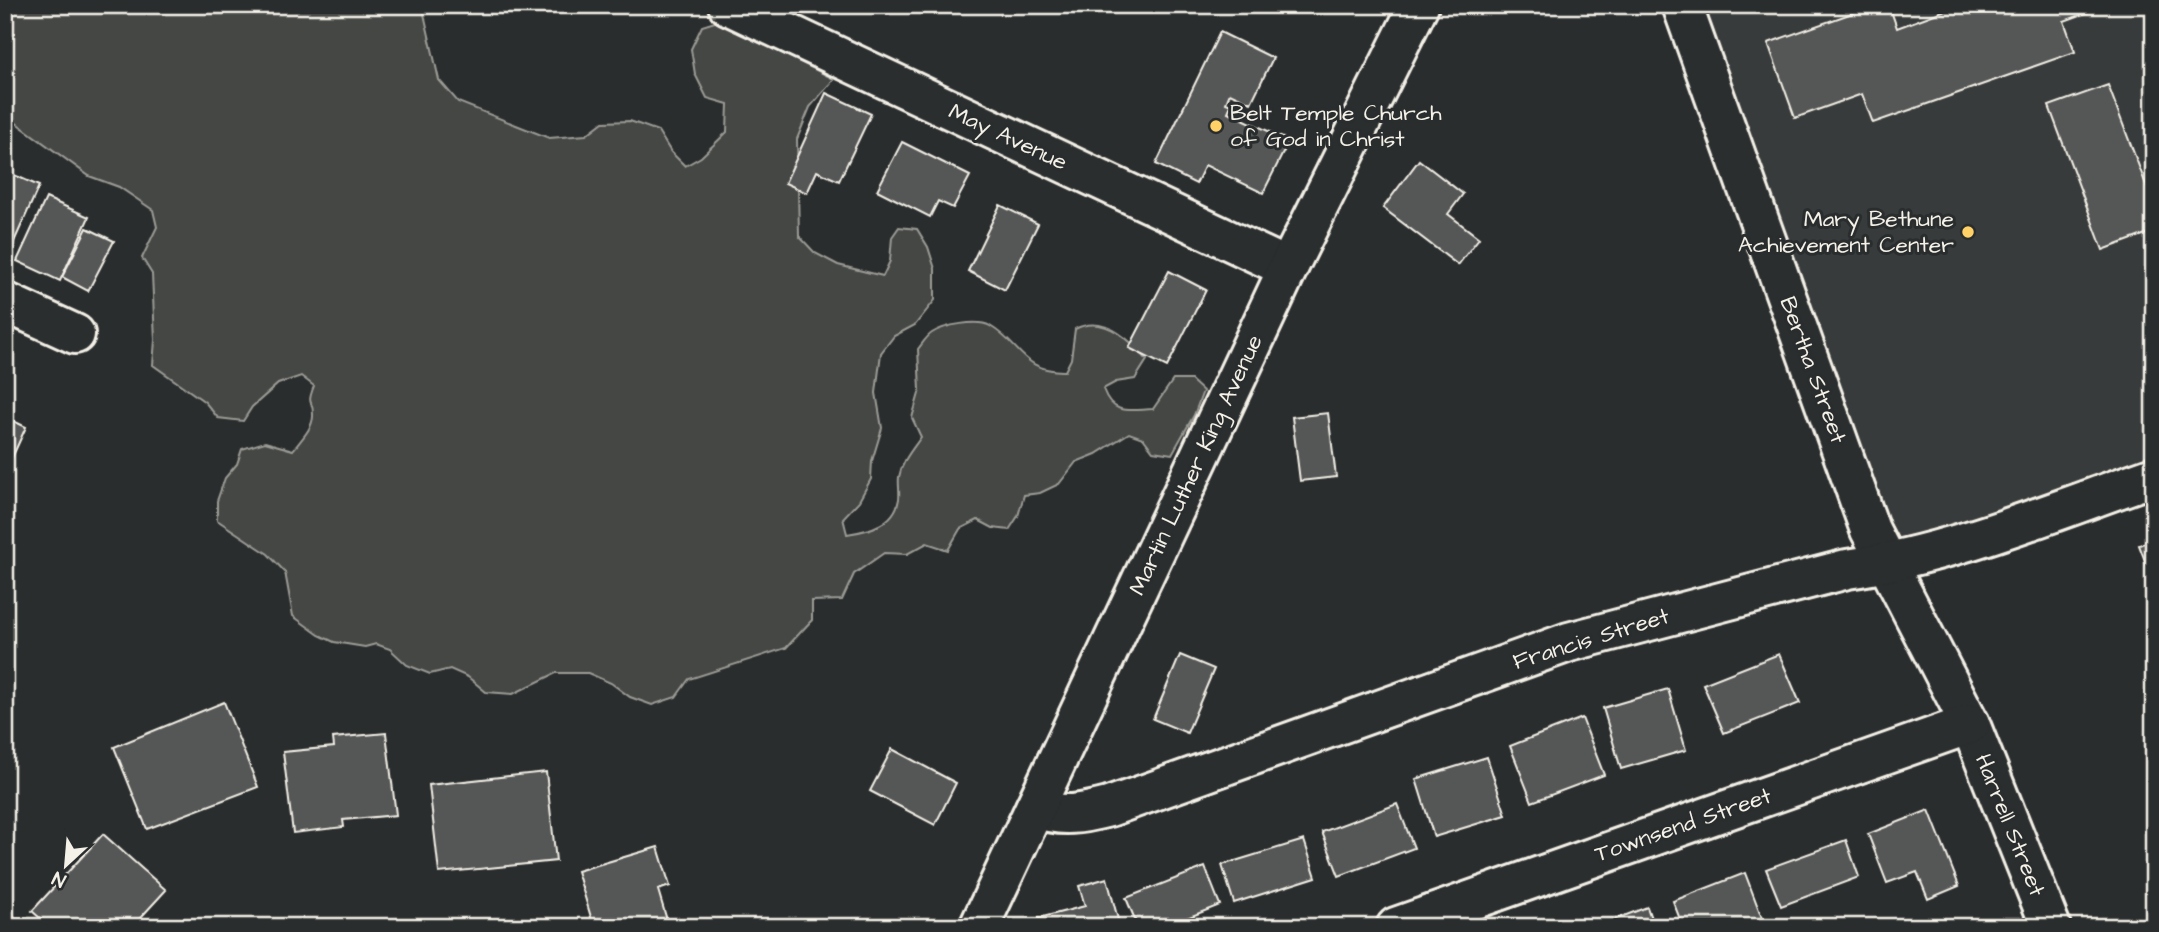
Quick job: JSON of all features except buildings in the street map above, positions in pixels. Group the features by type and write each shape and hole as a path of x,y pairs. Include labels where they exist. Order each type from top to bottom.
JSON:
{"street":[{"name":"May Avenue","path":"728,5 1288,268"},
{"name":"Martin Luther King Avenue","path":"979,927 1288,268 1419,5"},
{"name":"Bertha Street","path":"1682,5 1870,530 1970,724"},
{"path":"5,302 75,334"},
{"name":"Francis Street","path":"1035,808 1067,816 1109,807 1569,642 1847,569 1888,563 1967,541 2154,476"},
{"name":"Townsend Street","path":"1396,927 1970,724"},
{"name":"Harrell Street","path":"1970,724 2051,927"}],"shaded area":[{"path":"5,5 422,5 439,80 458,102 549,138 586,135 603,122 630,121 658,131 671,152 685,166 701,157 727,132 728,104 707,98 695,74 691,49 702,26 718,21 834,79 810,107 797,139 799,236 815,253 838,265 883,276 890,261 892,237 899,227 917,229 928,247 935,269 935,300 915,325 894,336 881,353 876,393 882,428 872,461 871,479 859,501 843,518 847,534 880,525 897,508 900,471 921,437 912,418 920,390 918,349 928,336 937,330 961,324 985,324 1000,333 1031,362 1051,370 1065,371 1071,359 1075,329 1086,325 1106,327 1133,344 1147,360 1135,379 1116,382 1103,389 1112,404 1123,410 1153,409 1173,380 1191,380 1203,391 1194,415 1172,454 1153,451 1143,438 1129,433 1096,454 1076,462 1059,484 1040,493 1024,495 1018,516 1009,530 993,528 978,520 960,529 948,550 927,543 907,554 884,553 854,574 842,600 812,601 812,620 786,648 689,679 676,697 652,705 630,697 611,683 588,673 556,673 513,694 486,692 468,677 450,669 430,674 407,665 390,649 376,644 365,647 334,642 319,635 293,616 285,572 268,554 217,520 217,501 225,478 237,464 242,449 265,442 293,450 303,438 313,419 310,400 314,386 301,376 278,384 252,407 243,421 218,418 205,402 153,365 155,340 152,274 142,258 157,227 153,210 119,187 89,176 12,120 5,118"},
{"name":"Mary Bethune Achievement Center","path":"1703,5 2154,5 2154,460 1907,542 1895,542 1888,535"}],"place":[{"name":"Belt Temple Church of God in Christ","path":"1216,126"},
{"name":"Mary Bethune Achievement Center","path":"1968,232"}]}
